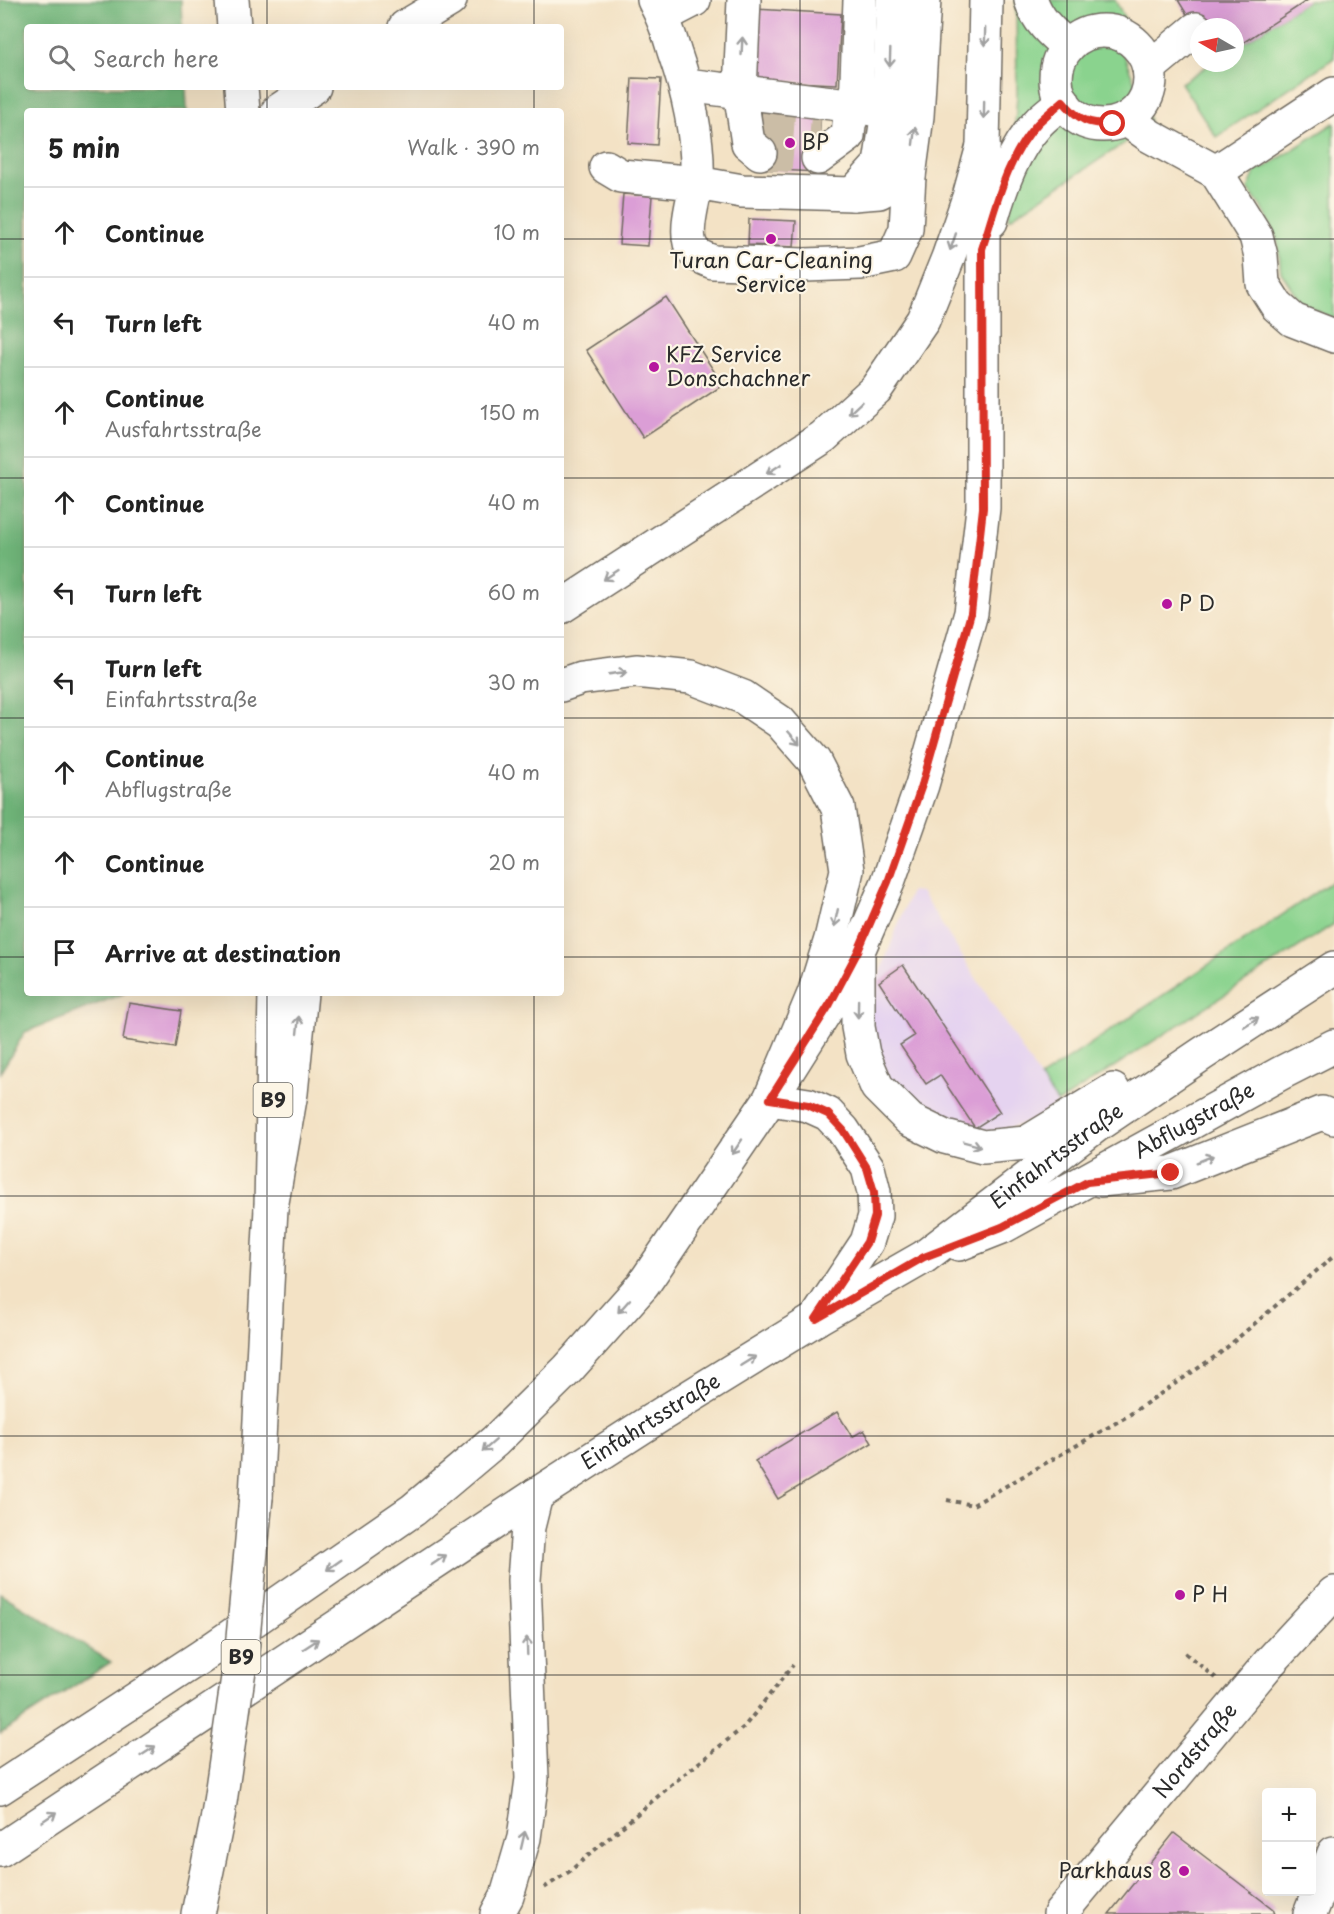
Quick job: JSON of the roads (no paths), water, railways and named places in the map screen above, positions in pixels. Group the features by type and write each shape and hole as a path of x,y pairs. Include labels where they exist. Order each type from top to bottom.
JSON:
{"main road":[{"path":"232,0 234,24"},
{"path":"410,24 450,0"},
{"path":"694,0 658,8 686,86 696,140 697,174 691,210 690,243 693,250 700,256 714,262 805,265 860,263 894,256 906,229 909,176 917,116 924,0"},
{"path":"744,0 751,122"},
{"path":"836,133 860,0"},
{"path":"854,194 880,164 888,112 892,0"},
{"path":"0,1788 202,1656 413,1510 495,1441 568,1369 643,1285 770,1099 830,1004 858,951 888,882 922,785 971,613 983,508 982,249 986,0"},
{"path":"1031,0 1051,33 1068,46"},
{"path":"1108,31 1123,35 1135,43 1144,54 1149,68 1150,82 1146,97 1138,109 1126,119 1113,124 1098,125 1084,121 1072,113 1057,88 1056,73 1060,59 1068,46 1080,37 1094,32 1108,31"},
{"path":"1149,68 1190,34"},
{"path":"686,86 751,122 836,133 888,112"},
{"path":"241,90 243,108"},
{"path":"282,108 310,90"},
{"path":"1216,172 1334,94"},
{"path":"982,249 1010,165 1038,123 1063,101"},
{"path":"1126,119 1150,136 1216,172 1256,237 1261,256 1263,284 1277,306 1293,320 1334,336"},
{"path":"564,605 824,437 876,389 923,320 948,258 969,197 983,146"},
{"path":"697,174 742,191 854,194 879,192 909,176"},
{"path":"564,684 581,678 636,671 691,677 743,697 780,722 814,761 838,808 847,870 831,939 814,994 770,1099"},
{"path":"858,951 858,1028 863,1054 877,1087 910,1120 945,1137 983,1147 1026,1143 1162,1061 1202,1054"},
{"name":"Einfahrtsstraße","path":"0,1850 662,1414 816,1319 924,1257 1097,1125 1334,968"},
{"name":"B9","path":"198,1914 218,1816 242,1649 256,1497 271,1208 275,996"},
{"path":"271,1208 291,1093 301,996"},
{"name":"Abflugstraße","path":"924,1257 1002,1227 1334,1046"},
{"path":"770,1099 808,1105 828,1114 843,1130 867,1168 874,1192 875,1216 867,1242 816,1319"},
{"path":"1087,1182 1171,1173 1330,1113"},
{"path":"498,1913 507,1896 524,1838 532,1779 524,1580 528,1527 536,1495"},
{"name":"Nordstraße","path":"1060,1914 1269,1663 1334,1593"},
{"path":"1310,1914 1334,1853"}],"tunnel":[{"path":"761,128 820,132"},
{"path":"760,153 818,158"}],"place":[{"name":"BP","path":"790,143"},
{"name":"Turan Car-Cleaning Service","path":"771,239"},
{"name":"KFZ Service Donschachner","path":"654,367"},
{"name":"P D","path":"1167,604"},
{"name":"P H","path":"1180,1595"},
{"name":"Parkhaus 8","path":"1184,1871"}]}
